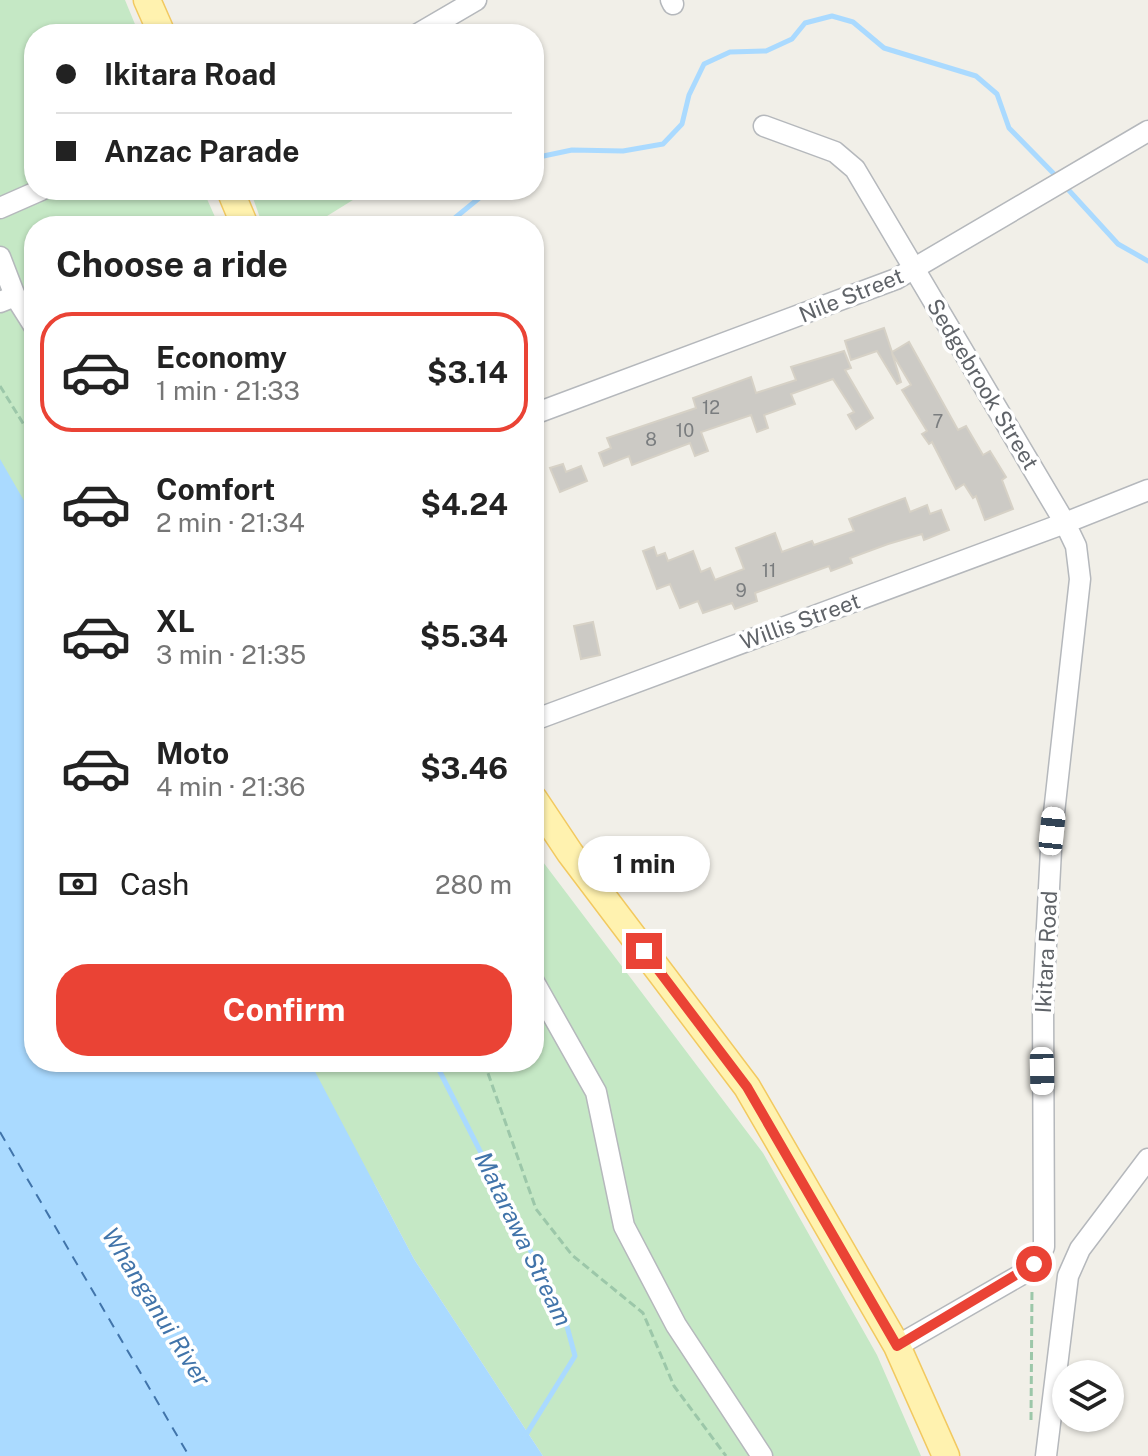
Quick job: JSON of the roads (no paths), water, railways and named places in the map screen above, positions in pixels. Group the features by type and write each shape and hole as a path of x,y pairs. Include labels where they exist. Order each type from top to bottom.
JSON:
{"main road":[{"path":"147,0 158,24"},
{"path":"544,814 570,853 747,1087 897,1346 946,1456"}],"street":[{"path":"435,24 476,0"},
{"name":"Sedgebrook Street","path":"764,126 835,152 850,163 1065,523"},
{"name":"Nile Street","path":"544,410 858,294 915,269 1148,131"},
{"path":"0,208 24,197"},
{"path":"0,257 7,299 24,316"},
{"path":"1065,523 1148,490"},
{"name":"Willis Street","path":"544,716 1065,523"},
{"name":"Ikitara Road","path":"897,1346 1024,1273 1041,1255 1045,1236 1044,987 1052,831 1080,579 1079,557 1065,523"},
{"path":"544,1000 596,1092 624,1226 676,1325 762,1456"},
{"path":"1046,1456 1068,1276 1080,1249 1148,1159"}],"water":[{"name":"Whanganui River","path":"0,459 24,501 24,1072 315,1072 414,1259 543,1456 0,1456"}],"waterway":[{"name":"Matarawa Stream","path":"544,156 572,150 623,151 663,144 682,124 689,95 704,64 730,52 766,51 792,39 805,23 832,16 853,22 884,48 976,76 997,94 1009,128 1057,177"},
{"name":"Matarawa Stream","path":"1064,185 1118,244 1148,261"},
{"name":"Matarawa Stream","path":"457,216 477,200"},
{"name":"Matarawa Stream","path":"440,1072 565,1319 575,1356 524,1438"}]}
